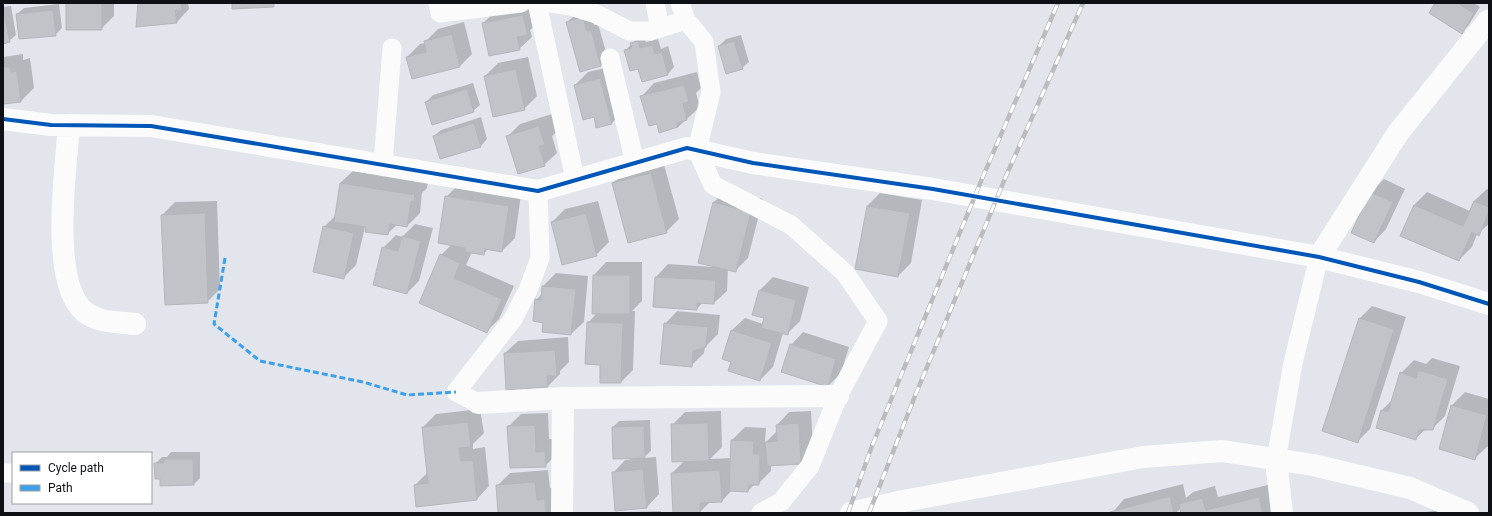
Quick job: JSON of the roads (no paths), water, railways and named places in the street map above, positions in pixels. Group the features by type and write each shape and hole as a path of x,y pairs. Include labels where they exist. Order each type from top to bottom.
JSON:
{"street":[{"path":"1319,257 1398,132 1488,21"},
{"path":"3,119 51,125 151,126 538,191 687,148 753,162 933,189 1319,257 1419,282 1489,304"},
{"path":"69,125 61,237 67,278 72,296 84,312 98,320 135,324"},
{"path":"478,403 563,398 838,396"},
{"path":"562,513 563,398"},
{"path":"851,513 903,500 1143,457 1222,451 1313,465 1410,488 1468,513"},
{"path":"1276,460 1282,513"}],"lane":[{"path":"438,3 440,13 521,3"},
{"path":"537,3 575,180"},
{"path":"550,3 570,6 596,14 629,31 651,31 660,28 683,11 704,42 712,92 697,150 713,185 791,225 844,273 878,321 838,396 810,466 781,502 761,513"},
{"path":"655,3 660,28"},
{"path":"383,164 392,48"},
{"path":"610,58 635,163"},
{"path":"478,403 456,392 513,319 528,290 540,258 538,191"},
{"path":"1276,460 1293,363 1319,257"}],"railway":[{"path":"848,513 872,446 984,174 1058,3"},
{"path":"869,513 915,396 1006,176 1083,3"}]}
